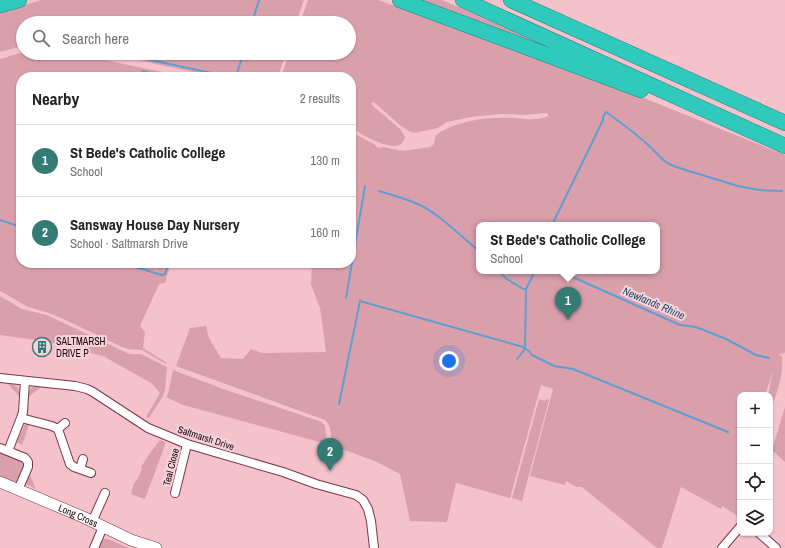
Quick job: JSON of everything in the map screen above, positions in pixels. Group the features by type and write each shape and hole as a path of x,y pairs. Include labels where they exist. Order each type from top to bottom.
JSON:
{"highway":[{"path":"0,6 19,0"},
{"path":"400,0 646,92 681,98"},
{"path":"463,0 785,146"},
{"path":"511,0 785,123"},
{"path":"522,0 577,30"}],"street":[{"name":"Saltmarsh Drive","path":"0,378 75,386 87,389 148,428 187,444 356,495 363,500 368,509 374,548"},
{"path":"18,490 28,467 28,462 25,458 4,449 21,418 25,381"},
{"path":"21,418 58,429 69,461 74,467 91,474"},
{"path":"58,429 65,423"},
{"name":"Teal Close","path":"175,493 187,444"},
{"path":"80,469 83,460"},
{"name":"Long Cross","path":"0,482 131,540 156,548"},
{"path":"92,522 106,495"},
{"path":"94,548 104,527"},
{"path":"722,548 737,530"},
{"path":"762,536 776,548"}],"shaded area":[{"path":"41,0 304,0 298,16 16,16 16,48 0,52 0,13"},
{"path":"308,0 378,0 654,102 785,155 785,352 784,354 779,355 782,356 782,370 773,402 773,392 769,392 773,371 766,392 737,392 737,516 722,506 721,509 681,487 662,548 657,548 582,487 576,487 566,481 565,485 530,476 553,389 541,385 510,498 456,483 447,522 410,521 400,474 377,462 331,445 330,429 325,420 176,366 190,328 206,326 209,338 221,358 243,359 251,349 262,353 326,352 320,308 311,285 312,268 356,268 356,135 374,144 378,148 383,147 403,151 430,147 434,143 435,137 446,129 479,119 535,119 548,116 546,113 523,115 501,114 471,117 447,122 438,128 414,133 401,126 373,102 371,103 373,106 400,129 405,137 402,143 396,146 380,143 356,131 356,72 283,72 287,60 356,60 356,16 302,16"},
{"path":"418,0 442,0 560,52"},
{"path":"16,54 16,60 105,60 162,72 16,72 16,268 170,268 165,283 159,284 140,326 145,332 143,348 167,363 166,364 142,350 122,347 59,317 28,307 0,291 0,59"},
{"path":"138,60 284,60 280,72 194,72"},
{"path":"0,296 22,309 47,315 127,353 141,354 167,367 163,396 149,418 146,417 160,393 151,383 103,356 43,341 0,335"},
{"path":"173,370 223,389 322,422 325,426 327,444 183,405 166,397"},
{"path":"7,383 13,384 17,387 20,397"},
{"path":"43,386 28,397 28,393 32,387"},
{"path":"539,399 545,401 546,399 549,400 522,501 512,498"},
{"path":"785,407 785,462 773,451"},
{"path":"26,422 30,422 22,445 17,442"},
{"path":"160,440 165,442 165,445 145,499 131,494 134,483 142,469 141,467"},
{"path":"0,451 21,460 24,465 18,481 14,483 0,478"},
{"path":"29,473 36,489 26,484"},
{"path":"105,539 129,548 99,548 102,541"}],"waterway":[{"path":"254,16 259,0"},
{"path":"151,60 207,72"},
{"path":"237,72 241,60"},
{"path":"142,71 146,72"},
{"path":"553,222 606,112 637,135 663,160 671,165 738,186 759,190 782,191"},
{"path":"356,239 365,186"},
{"name":"Newlands Rhine","path":"379,191 420,205 443,220 476,248"},
{"path":"0,220 16,225"},
{"path":"138,268 162,275 165,274 167,268"},
{"path":"346,298 351,268"},
{"name":"Newlands Rhine","path":"501,274 523,289 526,289 534,274"},
{"name":"Newlands Rhine","path":"566,274 680,325 696,327 726,339 756,355 769,358"},
{"path":"517,359 525,349 526,289"},
{"path":"339,404 360,301 523,347 532,355 554,366 573,369 728,432"}],"place":[{"name":"St Bede's Catholic College","path":"568,320"},
{"name":"SALTMARSH DRIVE P","path":"42,347"},
{"name":"Sansway House Day Nursery","path":"330,471"}]}
